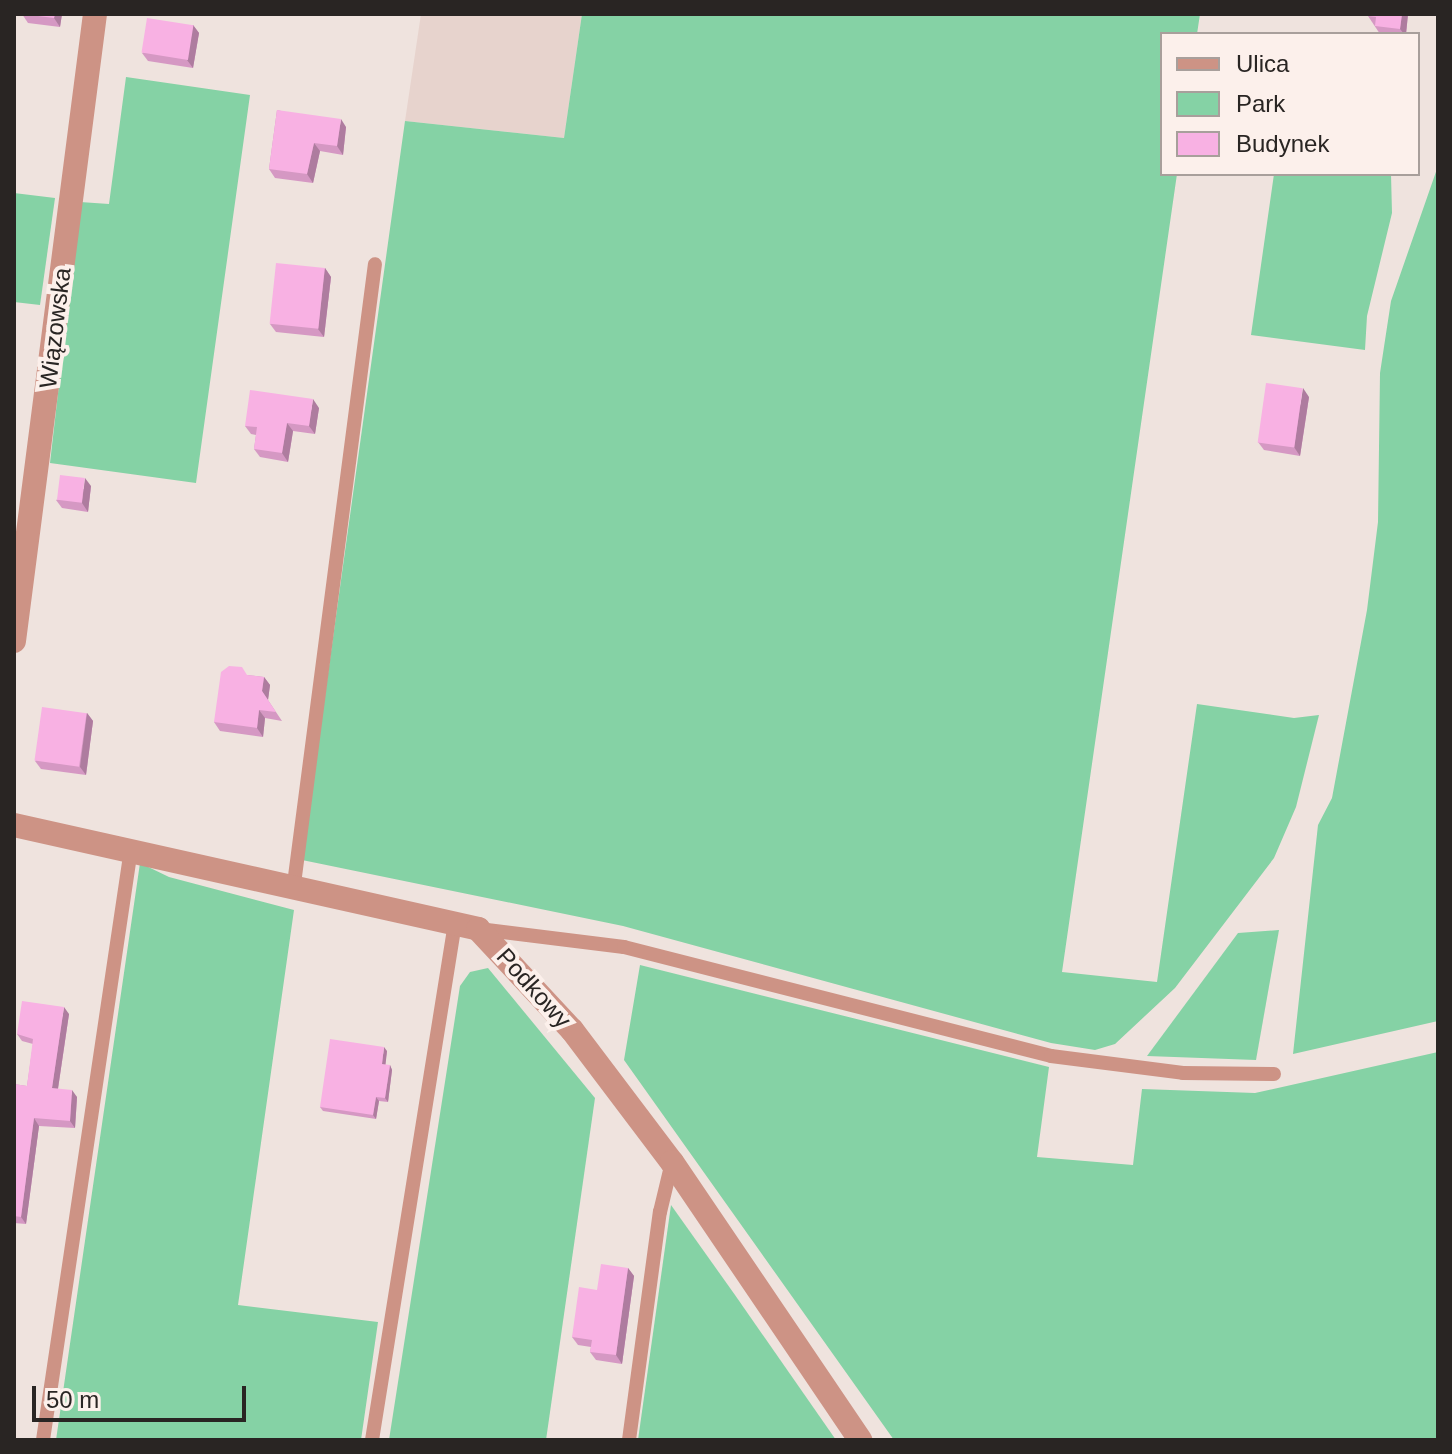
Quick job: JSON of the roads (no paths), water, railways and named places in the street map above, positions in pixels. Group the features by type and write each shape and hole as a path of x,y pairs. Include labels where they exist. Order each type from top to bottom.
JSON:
{"street":[{"name":"Wiązowska","path":"14,641 95,14"},
{"path":"14,825 294,884 467,926"},
{"name":"Podkowy","path":"467,926 572,1030 672,1162 860,1440"}],"lane":[{"path":"294,884 375,264"},
{"path":"43,1440 131,849"},
{"path":"372,1440 467,926 624,947 1051,1056 1183,1073 1274,1074"},
{"path":"629,1440 660,1212 672,1162"}]}
